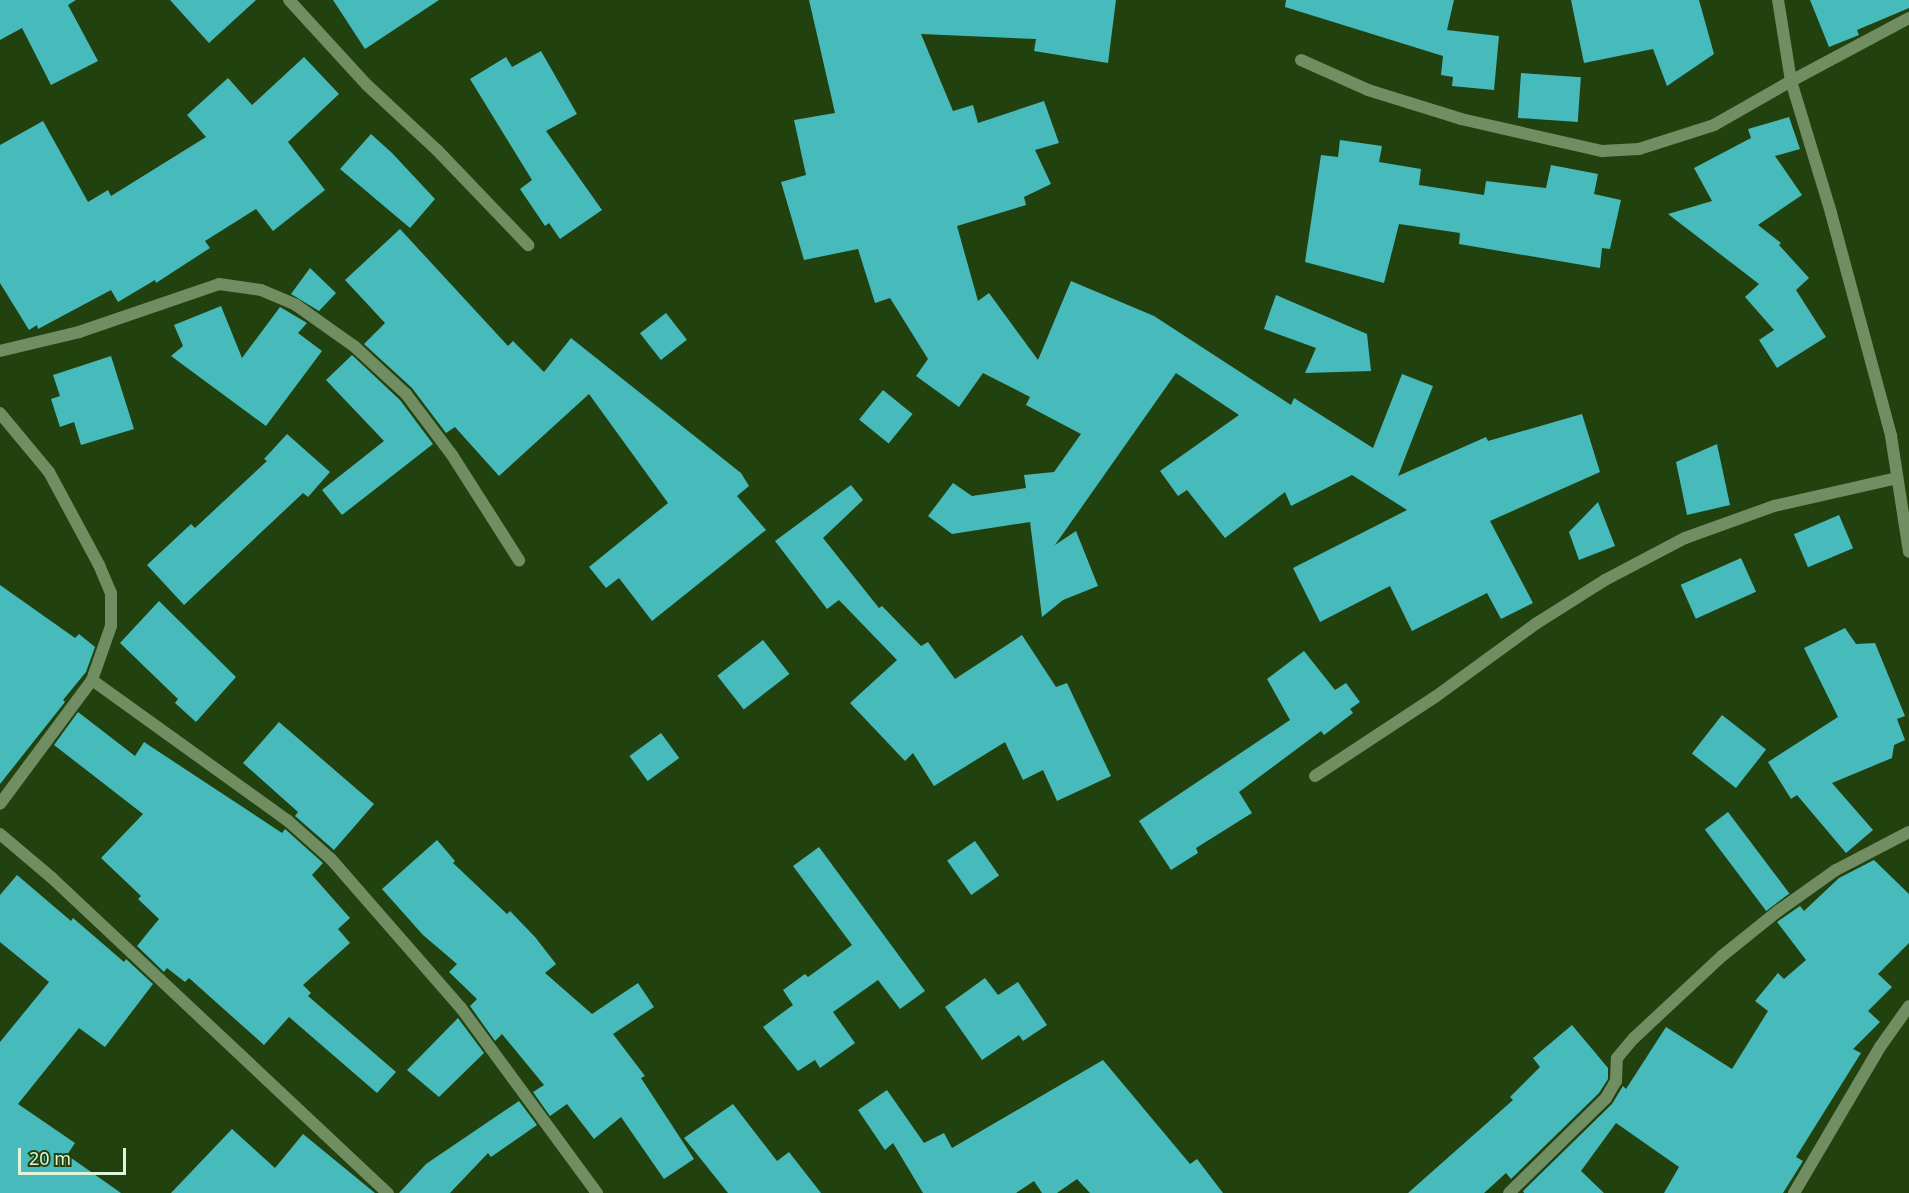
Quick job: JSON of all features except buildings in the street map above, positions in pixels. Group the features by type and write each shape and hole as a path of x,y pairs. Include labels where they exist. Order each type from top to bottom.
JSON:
{"street":[{"path":"289,0 367,85 436,150 528,245"},
{"path":"1778,0 1791,81 1834,224 1891,436 1909,552"},
{"path":"1301,60 1368,90 1461,119 1602,151 1639,149 1714,126 1791,81 1909,18"},
{"path":"0,351 79,332 219,284 261,290 296,305 354,346 406,394 452,454 519,560"},
{"path":"0,413 48,472 99,565 111,593 111,626 92,680 0,804"},
{"path":"1315,776 1435,697 1537,623 1605,580 1685,538 1774,506 1897,478"},
{"path":"92,680 287,820 331,859 461,1008 597,1193"},
{"path":"1509,1193 1606,1098 1616,1081 1617,1058 1634,1038 1722,956 1778,911 1836,870 1909,832"},
{"path":"0,834 87,910 388,1193"},
{"path":"1794,1193 1880,1047 1909,1006"}]}
